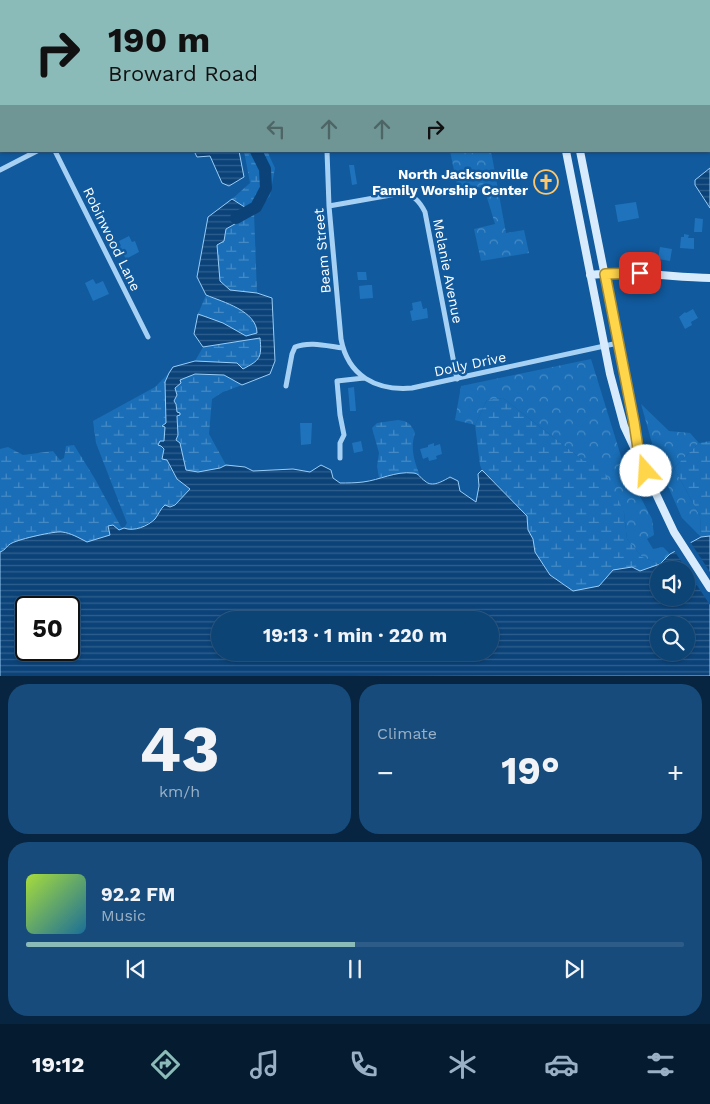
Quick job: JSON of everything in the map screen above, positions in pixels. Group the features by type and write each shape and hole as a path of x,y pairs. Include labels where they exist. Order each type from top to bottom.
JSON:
{"main road":[{"path":"566,152 604,346 624,426 674,532 710,588"},
{"path":"580,152 639,455"},
{"path":"590,275 640,273 710,278"}],"street":[{"path":"0,170 35,152"},
{"name":"Robinwood Lane","path":"56,152 148,337"},
{"name":"Beam Street","path":"327,152 335,281 343,348"},
{"name":"Melanie Avenue","path":"329,206 402,193 410,195 422,206 425,212 457,379"},
{"name":"Dolly Drive","path":"343,348 352,366 364,378 382,386 397,389 457,379 618,343"},
{"path":"286,386 295,347 302,344 315,344 343,348"},
{"path":"340,458 340,443 344,435 337,381 364,378"}],"green space":[{"path":"244,152 267,152 275,168 270,196 254,213 257,293 230,290 220,281 217,245 224,241 226,229 254,212 232,199 250,183"},
{"path":"450,152 491,152 506,233 524,230 529,253 481,261 474,229 495,224 484,188 457,185"},
{"path":"206,295 230,304 245,313 256,325 257,333 246,336 223,323 198,314"},
{"path":"260,338 262,353 256,363 243,369 195,361 203,347"},
{"path":"591,359 624,466 652,519 654,535 647,539 653,549 663,547 670,554 663,561 652,561 642,557 627,539 624,512 584,461 503,398 487,400 475,425 455,420 461,386"},
{"path":"169,373 165,382 166,423 163,426 165,427 164,441 161,446 177,479 190,489 181,499 171,506 162,507 155,519 140,528 87,543 69,534 19,540 0,552 0,449 8,447 23,455 53,451 60,460 64,458 66,446 74,445 121,527 124,528 127,523 96,443 93,421 155,387"},
{"path":"195,374 224,375 242,385 223,392 212,399 209,434 226,465 206,471 186,470 180,443 176,440 178,416 180,413 177,412 174,402 177,395 175,388 180,379"},
{"path":"503,398 584,461 599,460 624,512 627,539 642,557 652,561 650,561 650,568 640,571 613,570 599,586 573,591 550,575 535,552 533,539 528,530 527,516 482,470 480,465 475,425 487,400"},
{"path":"641,404 669,431 690,433 699,443 674,468 700,516 701,537 682,518 657,461"},
{"path":"398,420 408,423 415,433 413,454 420,476 405,473 379,478 377,466 379,453 372,428 377,423"},
{"path":"710,441 710,536 701,537 700,516 674,468 699,443"}],"shaded area":[{"path":"194,152 239,152 244,177 229,186 222,183 210,156 197,157"},
{"path":"710,168 710,208 695,185 695,180"},
{"path":"232,199 254,213 226,229 224,241 217,245 220,281 230,290 257,293 272,298 275,361 270,374 242,385 224,375 195,374 180,380 181,383 175,388 177,395 174,401 177,412 180,413 177,416 178,435 176,440 180,443 186,470 198,472 226,465 245,467 253,471 293,469 310,472 321,465 331,470 333,478 340,483 363,482 406,473 417,474 431,484 450,477 458,481 460,491 476,502 479,486 478,474 482,470 527,516 528,530 533,539 535,552 550,575 573,591 599,586 613,570 632,567 640,571 650,568 650,606 695,606 695,561 663,561 670,554 701,537 710,536 710,676 0,676 0,552 16,541 52,533 65,533 87,542 110,535 108,526 113,525 119,530 124,528 141,528 155,519 165,505 170,507 175,505 190,489 177,479 167,460 162,459 164,449 158,445 160,441 164,441 165,427 162,426 166,423 165,382 169,373 173,367 195,361 237,363 243,369 259,358 261,350 260,338 203,347 194,334 198,314 223,323 246,336 257,333 256,325 245,313 230,304 206,295 197,277 208,217"}],"pier":[{"path":"689,540 710,572 710,605 695,582 695,561 681,561 673,549"}],"building":[{"path":"349,165 354,165 357,184 352,185"},
{"path":"636,202 639,218 618,222 615,205"},
{"path":"695,218 703,219 702,232 694,232"},
{"path":"684,234 689,235 688,238 694,238 694,249 680,248 681,237 684,237"},
{"path":"129,236 132,242 135,241 139,252 126,259 119,247 121,246 119,241"},
{"path":"660,247 672,249 670,261 658,259"},
{"path":"357,272 366,272 367,280 358,280"},
{"path":"93,279 96,284 103,281 109,294 93,301 85,283"},
{"path":"372,285 373,298 360,299 359,286"},
{"path":"421,301 423,309 427,308 428,318 412,321 410,311 413,310 412,303"},
{"path":"693,309 698,318 685,329 679,317"},
{"path":"354,387 356,411 350,411 348,388"},
{"path":"300,423 312,423 311,444 301,445"},
{"path":"361,441 363,451 354,453 352,443"},
{"path":"434,443 434,446 440,444 442,454 436,456 437,459 429,461 428,457 423,459 420,449"}],"waterway":[{"path":"236,218 256,207 266,188 265,169 256,152"}],"place":[{"name":"North Jacksonville Family Worship Center","path":"546,182"}],"route":[{"path":"640,273 605,274 639,455 646,471"}]}
